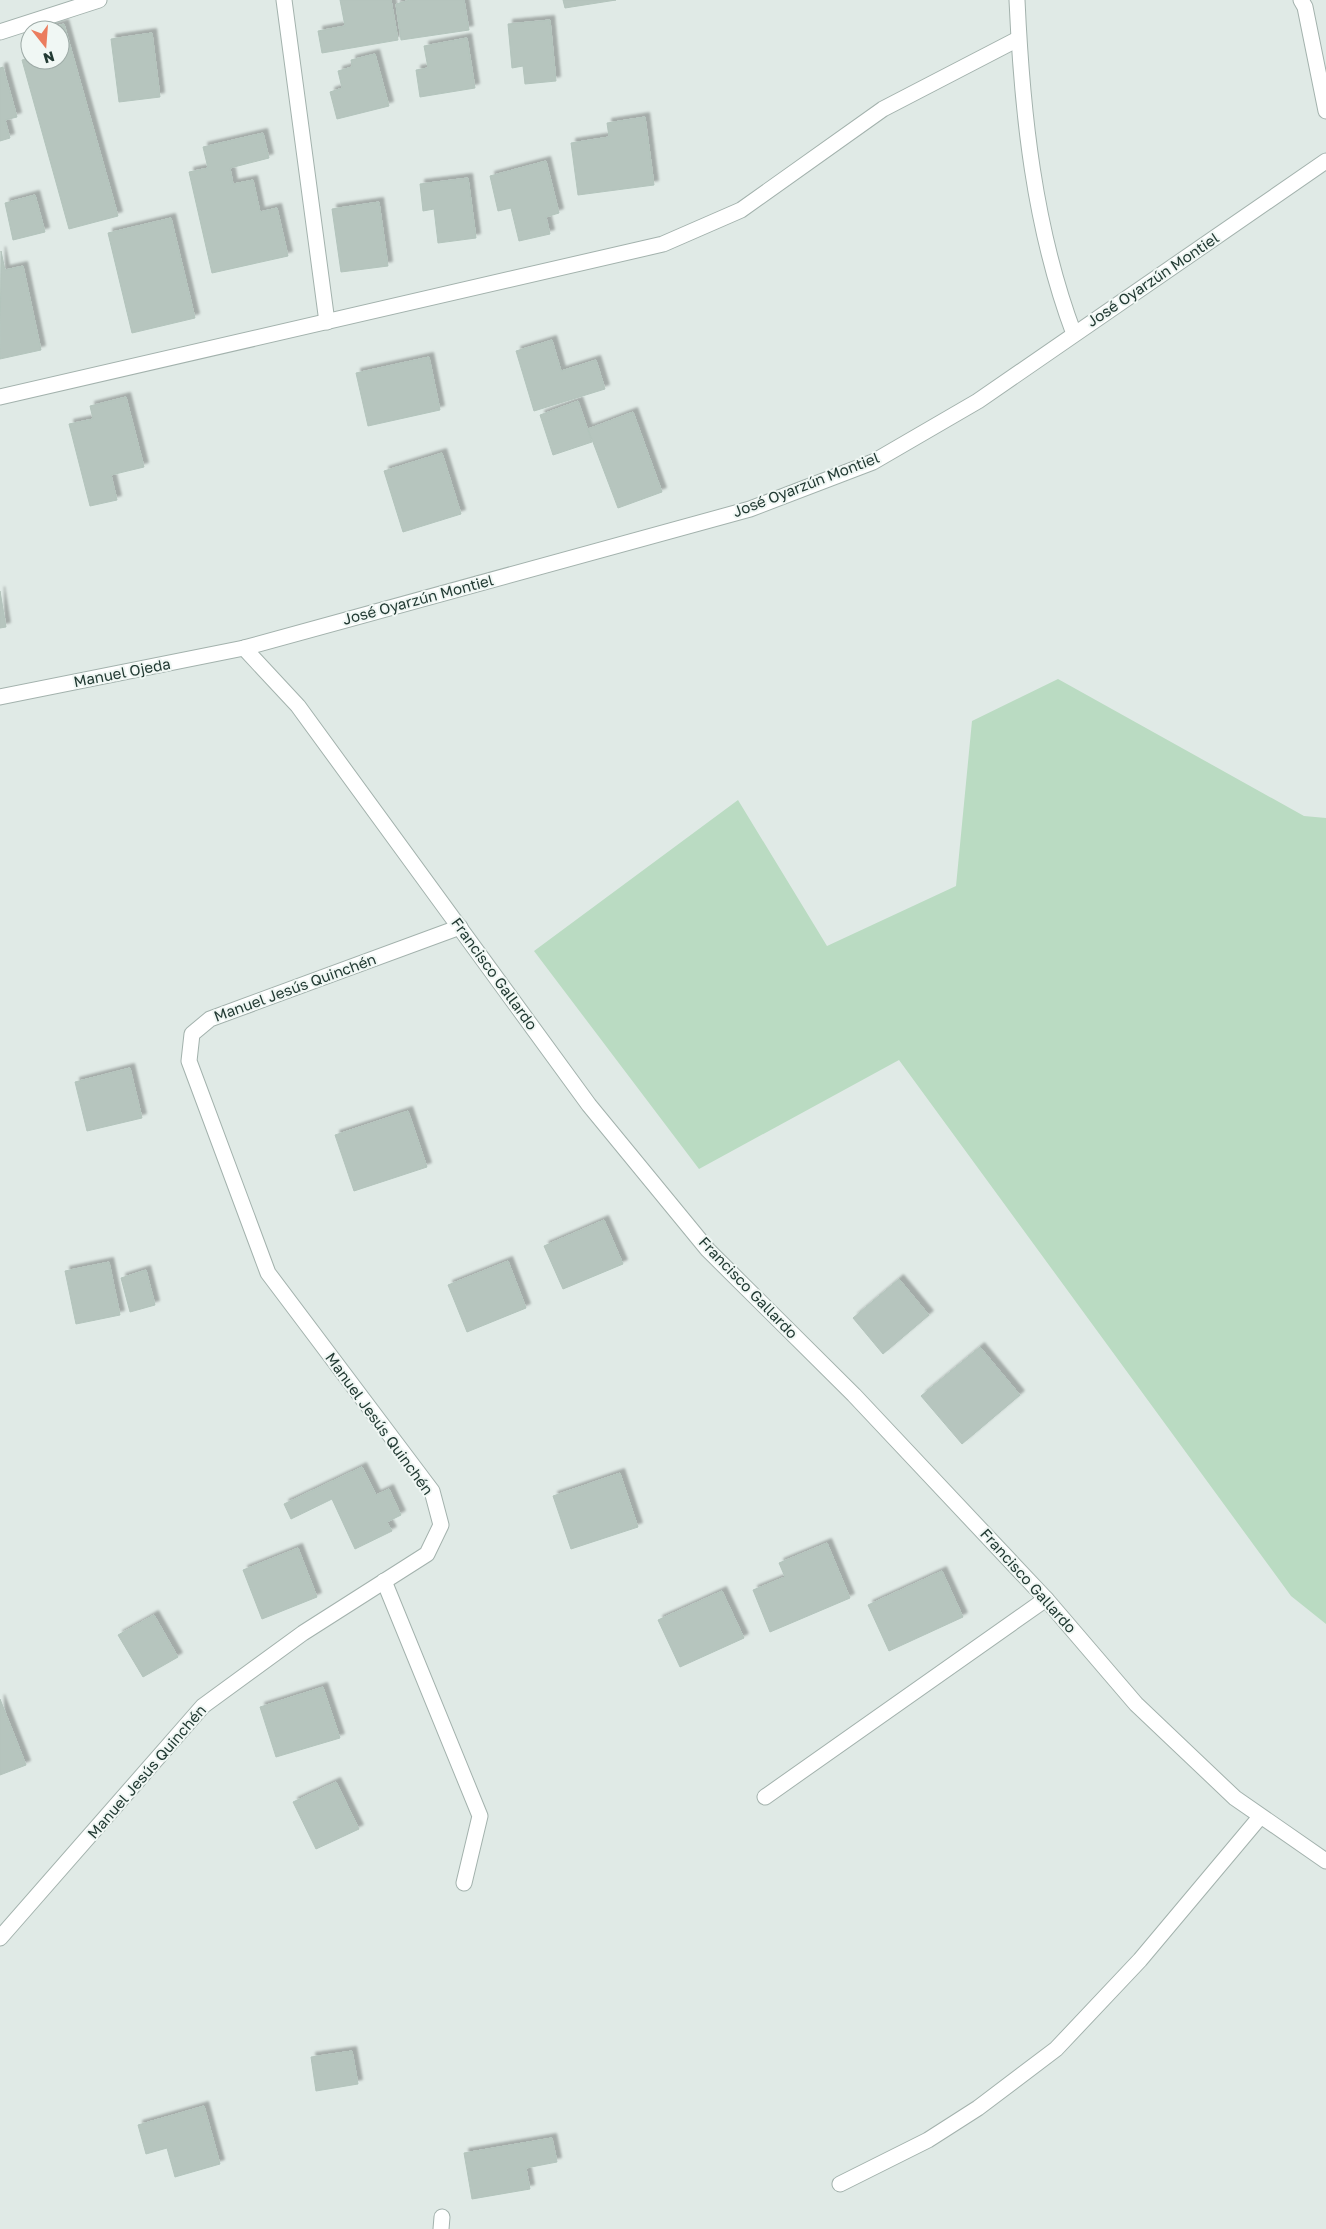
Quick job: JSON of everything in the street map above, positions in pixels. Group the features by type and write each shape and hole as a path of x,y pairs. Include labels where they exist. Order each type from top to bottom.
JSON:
{"street":[{"path":"0,32 99,0"},
{"path":"284,0 327,322"},
{"path":"1017,0 1020,75 1043,234 1063,306 1074,334"},
{"path":"1300,0 1305,7 1326,111"},
{"path":"0,397 663,244 741,210 883,109 1018,39"},
{"name":"José Oyarzún Montiel","path":"244,648 750,509 873,462 978,401 1326,161"},
{"name":"Manuel Ojeda","path":"0,697 244,648"},
{"name":"Francisco Gallardo","path":"244,648 298,706 590,1105 708,1250 854,1395 1046,1599 1136,1704 1234,1798 1260,1818 1326,1861"},
{"name":"Manuel Jesús Quinchén","path":"0,1938 203,1706 303,1633 427,1554 441,1525 432,1491 268,1273 189,1061 192,1034 210,1018 460,928"},
{"path":"384,1581 480,1816 464,1884"},
{"path":"765,1798 1046,1599"},
{"path":"840,2184 936,2135 978,2108 1056,2049 1140,1960 1260,1818"}],"green space":[{"path":"1058,679 1304,816 1326,818 1326,1624 1291,1596 899,1060 699,1169 534,951 738,800 827,946 956,886 972,721"}],"building":[{"path":"340,0 391,0 398,40 322,53 318,31 345,26"},
{"path":"410,0 464,0 469,30 401,40 396,4"},
{"path":"563,0 616,0 565,8"},
{"path":"550,20 556,81 525,84 523,66 512,68 508,24"},
{"path":"152,33 160,97 119,102 111,39"},
{"path":"467,38 475,88 420,97 416,70 428,68 424,46"},
{"path":"70,45 118,216 69,229 25,70 70,70"},
{"path":"375,54 389,106 337,119 330,92 342,88 338,71 352,67 351,60"},
{"path":"3,67 17,117 5,120 10,138 0,141 0,68"},
{"path":"645,117 654,185 578,195 571,143 609,137 607,123"},
{"path":"263,133 269,158 230,168 233,184 253,180 260,212 277,208 288,256 212,273 189,172 208,168 203,147"},
{"path":"546,161 559,213 546,217 550,234 519,241 511,208 498,211 490,176"},
{"path":"468,178 476,238 438,243 434,209 423,211 420,184"},
{"path":"35,195 45,232 13,240 5,203"},
{"path":"379,202 388,266 341,272 332,209"},
{"path":"171,218 195,318 132,333 108,233"},
{"path":"1,251 5,270 23,266 41,350 0,359"},
{"path":"552,340 561,371 596,360 605,389 534,411 516,351"},
{"path":"429,357 440,410 368,426 356,373"},
{"path":"126,397 144,467 111,475 117,500 90,506 69,424 93,419 90,406"},
{"path":"578,401 592,442 553,455 540,415"},
{"path":"633,412 662,492 618,508 588,429"},
{"path":"442,453 461,514 403,532 384,471"},
{"path":"0,591 6,627 0,628"},
{"path":"130,1068 142,1118 87,1131 75,1082"},
{"path":"408,1111 427,1167 354,1191 335,1135"},
{"path":"604,1220 623,1264 563,1289 544,1246"},
{"path":"508,1261 526,1308 467,1332 448,1285"},
{"path":"109,1262 120,1315 76,1324 65,1271"},
{"path":"146,1270 155,1305 130,1312 121,1278"},
{"path":"899,1279 929,1315 883,1354 853,1318"},
{"path":"980,1347 1020,1395 962,1444 921,1396"},
{"path":"362,1467 376,1495 389,1489 401,1515 387,1522 392,1531 355,1549 332,1499 291,1519 284,1504"},
{"path":"620,1473 638,1527 571,1549 553,1496"},
{"path":"827,1543 850,1598 770,1632 753,1590 785,1577 779,1563"},
{"path":"298,1548 317,1597 262,1619 243,1570"},
{"path":"942,1571 963,1617 889,1651 868,1605"},
{"path":"722,1591 744,1638 680,1667 658,1620"},
{"path":"154,1615 178,1657 143,1677 118,1635"},
{"path":"323,1687 340,1738 276,1757 260,1707"},
{"path":"0,1699 26,1765 0,1775"},
{"path":"336,1782 359,1829 316,1849 293,1802"},
{"path":"352,2051 358,2084 316,2091 311,2057"},
{"path":"204,2106 220,2164 175,2177 167,2148 146,2154 138,2125"},
{"path":"552,2138 557,2162 526,2168 530,2189 472,2199 464,2153"}]}
